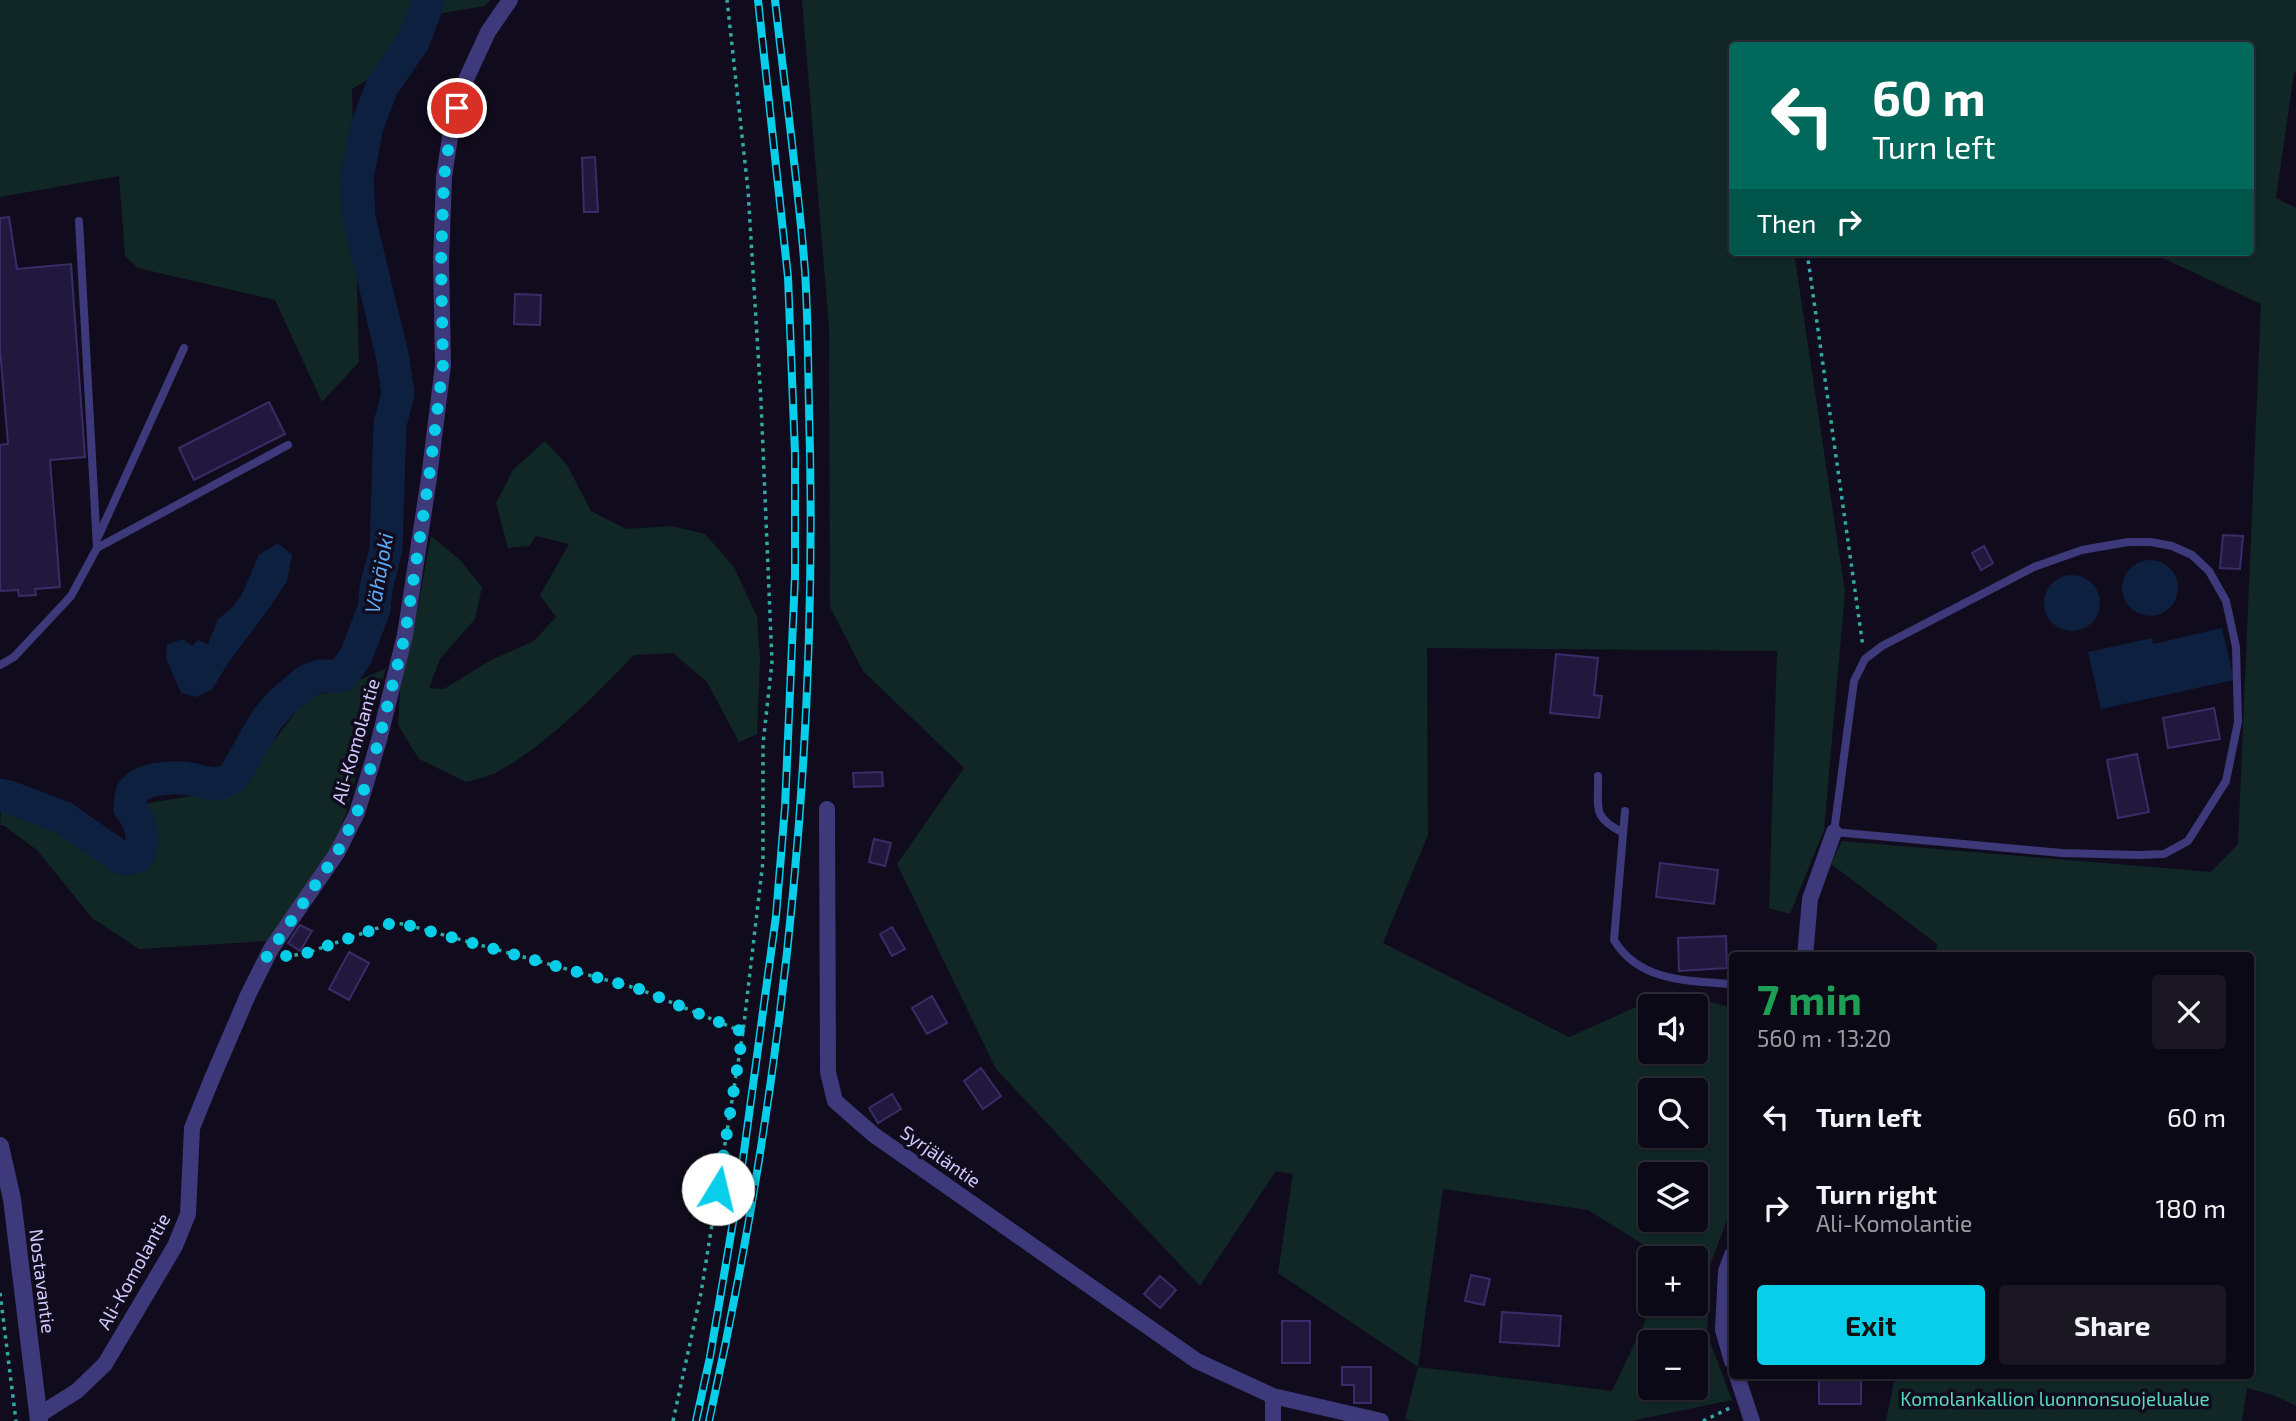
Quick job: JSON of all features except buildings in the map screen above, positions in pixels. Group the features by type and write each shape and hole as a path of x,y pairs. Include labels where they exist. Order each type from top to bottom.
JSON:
{"street":[{"name":"Ali-Komolantie","path":"39,1418 77,1391 105,1364 175,1246 188,1214 192,1128 266,958 337,853 357,813 379,740 405,635 429,478 443,365 441,262 444,177 451,130 463,86 488,32 510,0"},
{"name":"Syrjäläntie","path":"827,809 828,1072 835,1101 874,1135 1197,1361 1273,1396 1381,1421"},
{"path":"1805,952 1810,899 1834,832"},
{"name":"Nostavantie","path":"0,1146 12,1199 39,1418"},
{"path":"1729,1263 1726,1271 1723,1330 1729,1351"},
{"path":"1738,1379 1752,1421"},
{"path":"1273,1396 1273,1421"}],"lane":[{"path":"79,222 97,544"},
{"path":"0,665 14,657 71,596 184,348"},
{"path":"97,544 288,445"},
{"path":"2128,542 2151,542 2172,546 2192,555 2209,571 2226,601 2236,647 2238,722 2226,781 2188,841 2164,854 2062,852 1834,832 1854,681 1865,659 1882,646 2034,567 2082,550 2128,542"},
{"path":"1598,776 1599,816 1606,824 1623,833"},
{"path":"1625,811 1614,940 1624,957 1650,971 1682,980 1729,984"}],"path":[{"path":"673,1421 701,1293 743,1032 763,861 763,744 772,662 761,401 748,190 727,0"},
{"path":"1808,256 1865,659"},
{"path":"266,958 304,954 392,923 404,924 639,989 743,1032"},
{"path":"0,1293 16,1421"},
{"path":"1703,1421 1745,1401"}],"green space":[{"path":"0,0 490,0 485,6 413,18 391,66 352,89 359,362 322,402 275,300 138,268 125,256 119,176 0,197"},
{"name":"Komolankallion luonnonsuojelualue","path":"802,0 2296,0 2296,72 2276,198 2296,208 2296,1406 2273,1395 2247,1388 2242,1421 1886,1421 1894,1379 2254,1379 2254,952 1936,952 1937,944 1831,864 1842,841 2211,872 2238,844 2261,304 2159,256 2254,256 2254,42 1729,42 1729,256 1795,256 1845,592 1824,830 1790,914 1769,908 1777,651 1427,648 1428,835 1383,943 1569,1037 1638,1006 1638,1064 1708,1064 1708,1001 1729,1007 1729,1214 1708,1271 1708,1246 1646,1246 1588,1210 1443,1189 1418,1367 1278,1273 1293,1174 1276,1171 1200,1286 996,1069 897,864 964,768 863,671 830,607 829,328"},
{"path":"545,441 567,465 591,511 626,529 671,526 705,534 734,567 757,617 760,659 757,734 739,742 707,682 673,653 634,655 552,734 493,774 466,782 419,759 398,725 401,676 431,536 460,560 482,587 475,619 440,659 429,688 444,689 491,660 534,641 556,617 540,595 569,544 536,536 529,546 508,548 496,503 513,470"},
{"path":"386,668 346,814 331,850 267,941 139,949 92,918 37,850 0,825 1,809 50,826 128,866 147,854 146,832 140,806 231,790 257,763 307,697 336,691"},
{"path":"1708,1316 1707,1330 1641,1330 1647,1317"},
{"path":"1638,1336 1638,1400 1708,1400 1708,1337 1732,1400 1631,1421 1405,1419 1418,1367 1612,1391"}],"water":[{"path":"278,543 292,555 287,581 212,689 196,697 181,693 166,658 167,645 182,639 192,646 198,640 208,644 218,619 232,608 241,596 259,555"},
{"path":"2145,560 2155,560 2170,568 2176,577 2176,599 2170,608 2155,616 2145,616 2127,604 2122,593 2122,583 2134,565"},
{"path":"2067,575 2077,575 2092,583 2098,592 2098,614 2092,623 2077,631 2067,631 2049,619 2044,608 2044,598 2056,580"},
{"path":"2222,628 2234,680 2101,709 2088,652 2152,638 2153,644"}],"waterway":[{"name":"Vähäjoki","path":"0,795 64,818 123,859 137,857 141,832 130,808 131,795 136,788 147,782 169,778 209,783 228,780 234,776 267,719 282,702 307,681 320,676 342,676 356,656 374,609 376,588 386,549 390,424 398,394 393,359 359,218 357,177 367,126 382,87 413,42 429,0"}],"railway":[{"path":"696,1421 710,1357 740,1181 776,916 785,807 795,576 795,453 788,277 758,0"},
{"path":"709,1421 735,1296 776,1044 801,790 808,663 811,536 806,288 799,203 775,0"}],"route":[{"path":"457,108 444,177 441,262 443,365 405,635 379,740 357,813 337,853 266,958 304,954 392,923 404,924 639,989 743,1032 718,1189"}]}
